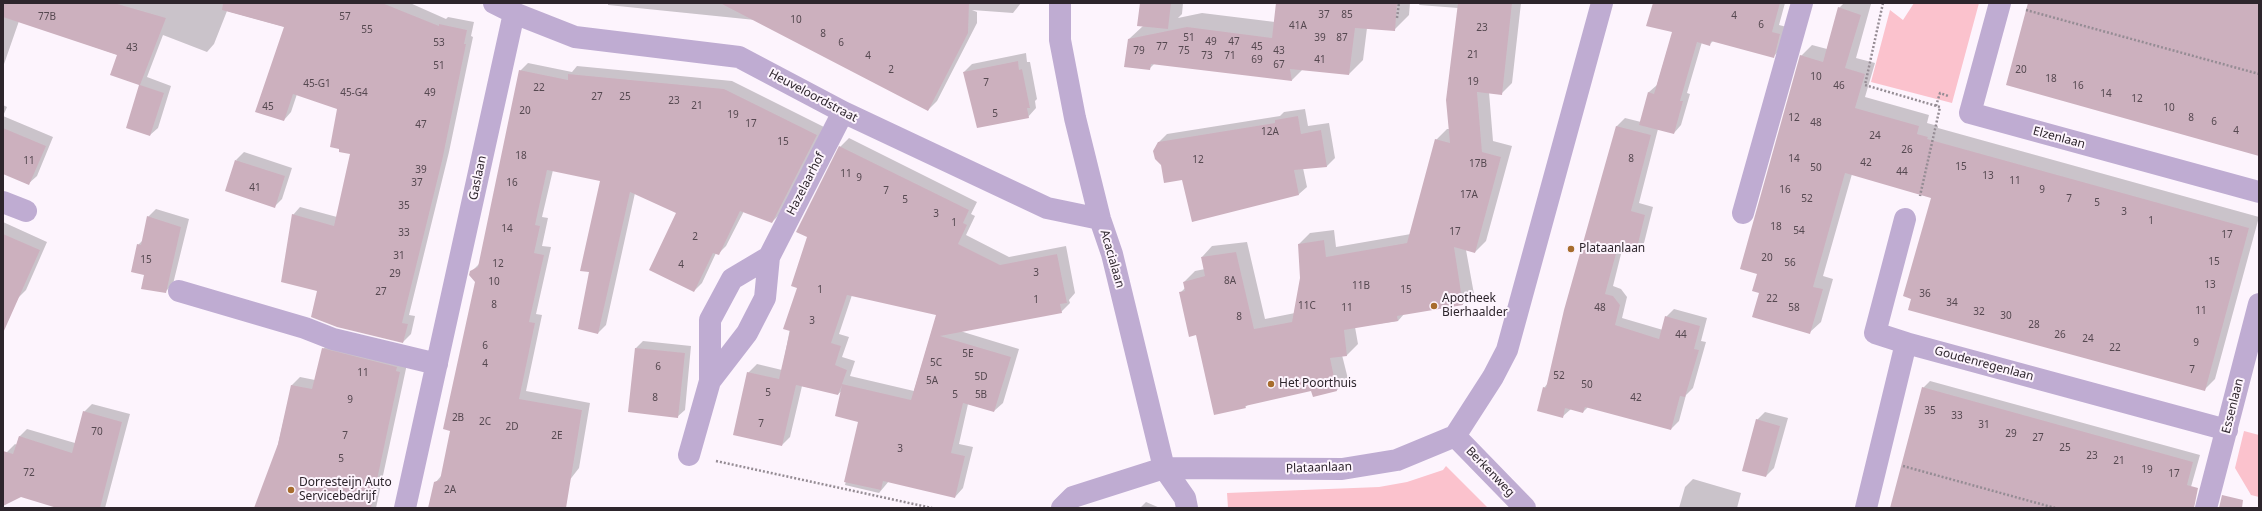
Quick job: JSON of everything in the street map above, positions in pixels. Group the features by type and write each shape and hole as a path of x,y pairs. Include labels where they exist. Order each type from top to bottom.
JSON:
{"street":[{"path":"494,3 514,12"},
{"name":"Acacialaan","path":"1060,3 1060,40 1073,110 1100,220 1112,254 1164,468 1185,498 1188,508"},
{"path":"1455,436 1493,377 1507,350 1602,3"},
{"path":"1743,213 1802,3"},
{"name":"Elzenlaan","path":"2000,3 1970,113 2259,192"},
{"name":"Heuveloordstraat","path":"514,12 575,37 739,57 843,112 1047,208 1100,220"},
{"name":"Gaslaan","path":"405,508 514,12"},
{"name":"Hazelaarhof","path":"710,381 747,332 765,298 769,257 843,112"},
{"path":"3,202 26,211"},
{"name":"Goudenregenlaan","path":"1905,219 1875,333 2227,430"},
{"name":"Hazelaarhof","path":"689,455 710,381 710,320 732,279 769,257"},
{"path":"179,291 304,328 333,339 437,364"},
{"name":"Essenlaan","path":"2206,508 2259,304"},
{"path":"1866,508 1906,342"},
{"name":"Plataanlaan","path":"1062,508 1073,497 1164,468 1342,469 1397,460 1455,436"},
{"name":"Berkenweg","path":"1455,436 1525,508"}],"path":[{"path":"1397,18 1399,3"},
{"path":"1883,3 1865,85 1940,108 1920,197 1905,219"},
{"path":"2025,9 2259,74"},
{"path":"689,455 932,508"},
{"path":"1878,459 2055,508"}],"shaded area":[{"path":"1914,3 1979,3 1952,103 1871,82 1890,10 1903,20"},
{"path":"2244,431 2259,435 2259,497 2251,495 2235,468"},
{"path":"1446,466 1488,508 1228,508 1227,493 1379,487 1407,482 1443,470"}],"building":[{"path":"3,3 114,3 166,18 140,85 164,93 150,136 126,128 139,85 110,75 117,55 3,17"},
{"path":"223,3 382,3 439,26 439,24 467,30 464,44 466,44 442,161 402,323 408,324 403,343 337,327 311,317 317,291 281,282 292,214 334,226 350,154 339,152 339,149 330,147 337,109 293,94 284,121 255,112 284,27 222,10"},
{"path":"720,3 969,3 968,33 928,111"},
{"path":"1140,3 1171,3 1168,29 1137,26"},
{"path":"1276,3 1397,3 1395,31 1355,28 1349,75 1290,69 1292,81 1151,64 1150,70 1124,67 1128,39 1187,27 1272,38"},
{"path":"1458,3 1512,3 1502,95 1477,92 1482,152 1501,157 1475,253 1454,247 1463,305 1397,316 1398,321 1344,330 1347,356 1330,358 1337,391 1313,397 1311,391 1245,406 1246,408 1214,415 1196,335 1189,337 1179,292 1185,291 1183,282 1205,276 1201,257 1236,252 1254,329 1292,322 1300,278 1298,244 1324,240 1326,257 1407,243 1435,139 1450,143 1446,100"},
{"path":"1653,3 1780,3 1772,32 1780,34 1774,58 1711,41 1710,46 1697,42 1680,101 1683,101 1674,134 1639,125 1648,92 1654,94 1672,32 1646,26"},
{"path":"2028,3 2259,3 2259,156 2006,85"},
{"path":"1838,7 1861,15 1845,68 1865,74 1855,108 1919,126 1917,134 1928,137 1927,139 2249,228 2205,391 1908,310 1911,299 1903,296 1931,198 1845,173 1813,287 1823,289 1810,334 1752,317 1759,293 1752,291 1757,274 1740,269 1800,55 1823,62"},
{"path":"1018,61 1019,70 1022,69 1030,108 1027,108 1029,118 977,128 963,72"},
{"path":"519,70 568,80 568,74 724,89 817,135 772,223 740,211 719,255 713,253 694,292 649,270 676,213 630,192 598,334 578,329 589,272 580,271 600,181 547,170 535,225 540,226 534,253 544,255 529,322 535,323 519,399 582,410 566,508 428,508 434,482 440,480 450,431 443,429 475,282 469,275 470,271 478,267"},
{"path":"1298,116 1301,134 1321,130 1327,167 1294,170 1299,195 1192,222 1182,180 1164,183 1161,165 1155,159 1153,151 1158,142 1275,123 1275,120"},
{"path":"1616,126 1651,135 1631,211 1645,215 1636,252 1634,251 1633,254 1617,250 1605,294 1613,296 1620,305 1615,325 1659,339 1665,316 1700,326 1694,349 1699,350 1685,397 1680,396 1671,430 1585,407 1583,413 1565,408 1563,418 1537,411 1543,387 1546,388 1564,310"},
{"path":"3,128 46,146 29,185 3,174"},
{"path":"839,146 969,210 963,223 967,225 958,244 1000,265 1057,254 1067,303 1060,304 1062,313 940,336 1011,357 994,412 963,403 951,453 965,456 955,498 883,481 881,490 844,482 858,422 835,416 842,385 838,395 796,385 782,446 733,435 747,372 779,379 790,331 783,329 797,288 791,286 807,237 796,232","holes":["847,295 936,315 911,400 842,384 847,370 835,365 841,346 831,343"]},
{"path":"235,160 285,176 275,208 225,191"},
{"path":"147,216 181,227 166,293 141,289 144,275 131,272 137,244 141,245"},
{"path":"3,234 40,250 3,333"},
{"path":"322,348 397,367 396,371 400,372 371,508 254,508 278,444 291,385 312,389"},
{"path":"635,348 685,353 678,418 628,412"},
{"path":"1922,387 2193,462 2187,485 2198,488 2194,508 1890,508"},
{"path":"83,411 122,422 100,508 57,508 21,497 3,506 3,451 13,454 19,436 72,453"},
{"path":"1756,419 1780,426 1766,477 1742,471"},
{"path":"2222,495 2243,500 2242,508 2219,508"}],"place":[{"name":"Plataanlaan","path":"1571,249"},
{"name":"Apotheek Bierhaalder","path":"1434,306"},
{"name":"Het Poorthuis","path":"1271,384"},
{"name":"Dorresteijn Auto Servicebedrijf","path":"291,490"}]}
